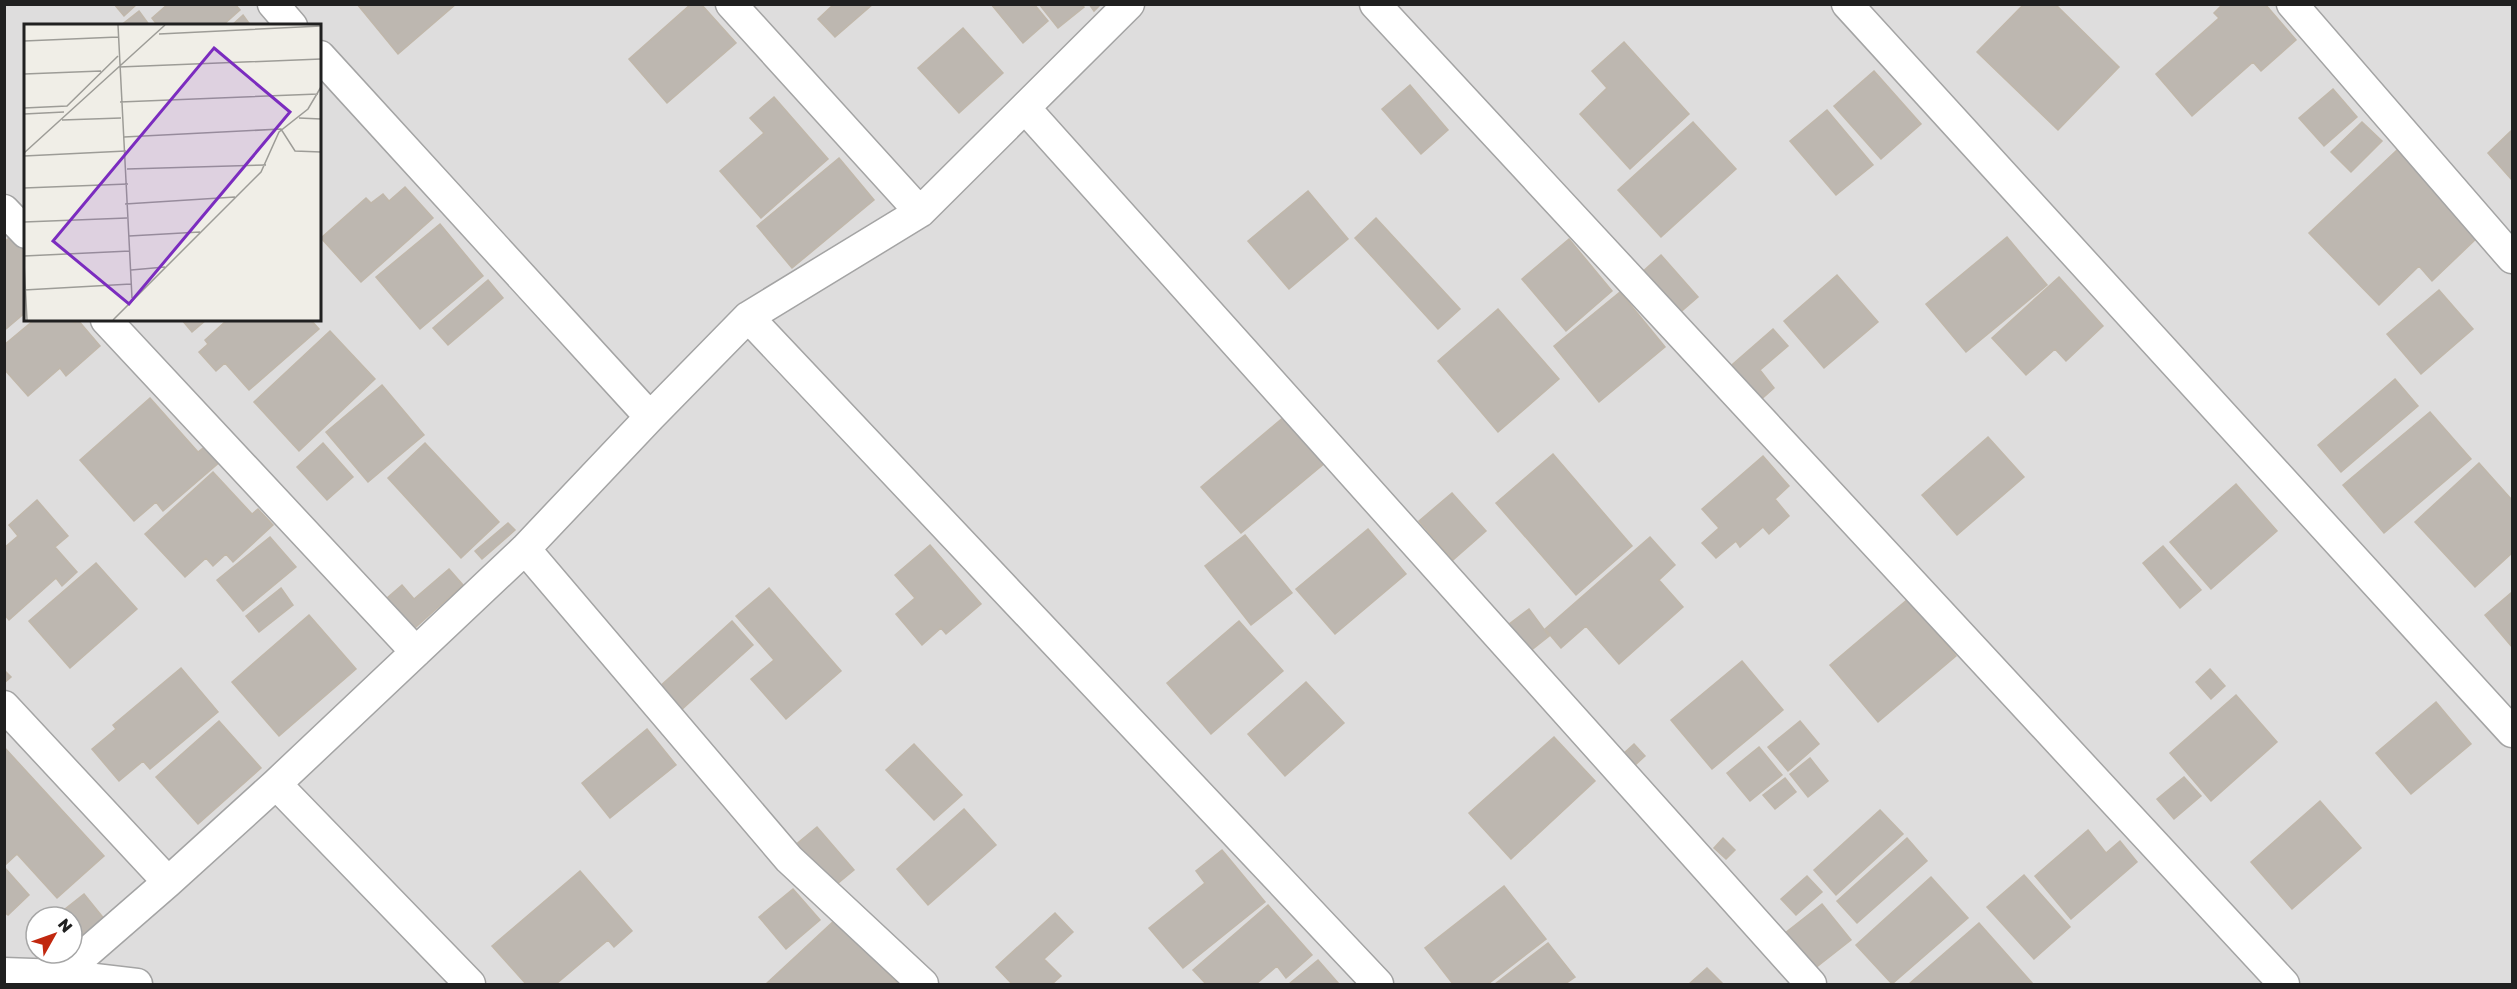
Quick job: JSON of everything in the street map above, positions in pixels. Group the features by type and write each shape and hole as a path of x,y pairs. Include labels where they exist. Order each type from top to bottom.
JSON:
{"street":[{"path":"273,4 290,24"},
{"path":"731,4 920,212"},
{"path":"61,975 276,784 525,549 748,317 920,212 1129,4"},
{"path":"1375,4 2283,984"},
{"path":"1847,4 2512,732"},
{"path":"2292,4 2512,258"},
{"path":"321,57 650,417"},
{"path":"1024,108 1811,984"},
{"path":"4,210 24,231"},
{"path":"748,317 1378,984"},
{"path":"107,321 416,652"},
{"path":"525,549 789,859 923,984"},
{"path":"4,706 168,882"},
{"path":"276,784 470,984"},
{"path":"4,973 61,975 137,984"}],"shaded area":[{"path":"4,5 2512,5 2512,984 144,984 5,970"}],"building":[{"path":"114,4 137,4 124,16"},
{"path":"168,4 235,4 240,10 224,24 156,24 152,18"},
{"path":"357,4 456,4 398,54"},
{"path":"691,4 701,4 736,43 667,103 629,59"},
{"path":"834,4 873,4 835,37 818,19"},
{"path":"991,4 1034,4 1048,21 1023,43"},
{"path":"1039,4 1082,4 1084,7 1058,28"},
{"path":"1089,4 1101,4 1094,11"},
{"path":"2024,4 2055,4 2119,67 2058,130 1977,52"},
{"path":"2223,4 2265,4 2296,40 2261,71 2253,62 2192,116 2156,74 2219,18 2214,13"},
{"path":"139,11 149,24 123,24"},
{"path":"243,15 250,24 233,24"},
{"path":"963,28 1003,73 959,113 918,68"},
{"path":"1624,42 1689,114 1630,169 1580,114 1607,88 1592,71"},
{"path":"1874,71 1921,124 1881,159 1834,106"},
{"path":"1410,85 1448,130 1421,154 1382,109"},
{"path":"2333,89 2357,117 2324,146 2299,118"},
{"path":"774,97 828,159 761,218 720,171 764,133 750,118"},
{"path":"1827,110 1873,165 1836,195 1790,141"},
{"path":"1693,122 1736,169 1661,237 1618,190"},
{"path":"2362,122 2382,141 2351,172 2331,152"},
{"path":"2512,130 2512,180 2488,153"},
{"path":"2397,150 2479,236 2432,281 2419,266 2379,305 2309,233"},
{"path":"839,158 874,200 792,268 757,226"},
{"path":"405,187 433,218 361,282 321,238 366,198 371,203 383,194 389,201"},
{"path":"1308,191 1348,239 1289,289 1248,241"},
{"path":"1376,218 1460,309 1438,329 1355,238"},
{"path":"440,224 483,276 420,329 376,277"},
{"path":"13,235 24,247 24,314 6,329 4,326 4,242"},
{"path":"2007,237 2047,285 1966,352 1926,304"},
{"path":"1569,239 1612,291 1566,331 1522,279"},
{"path":"1661,255 1698,297 1676,316 1640,274"},
{"path":"1837,275 1878,322 1824,368 1784,321"},
{"path":"2059,277 2103,326 2066,361 2055,349 2026,375 1992,338"},
{"path":"488,280 503,298 448,345 433,328"},
{"path":"2439,290 2473,329 2421,374 2387,334"},
{"path":"1620,292 1665,347 1599,402 1554,346"},
{"path":"1498,309 1559,379 1498,432 1438,361"},
{"path":"33,321 72,321 75,323 79,321 100,346 66,376 60,368 28,396 4,369 4,345"},
{"path":"183,321 205,321 192,332"},
{"path":"226,321 312,321 319,329 249,390 225,363 216,371 199,352 208,344 205,340"},
{"path":"1773,329 1788,346 1760,370 1774,388 1756,404 1726,370"},
{"path":"330,331 375,379 299,451 254,402"},
{"path":"2395,379 2418,406 2341,472 2318,445"},
{"path":"382,385 424,435 368,482 326,432"},
{"path":"150,398 198,452 207,445 221,461 163,511 156,502 134,521 80,460"},
{"path":"2430,412 2471,459 2384,533 2343,485"},
{"path":"1285,416 1325,463 1241,533 1201,487"},
{"path":"1988,437 2024,477 1957,535 1922,495"},
{"path":"323,443 353,477 327,500 297,467"},
{"path":"425,443 499,522 461,558 388,478"},
{"path":"1553,454 1632,546 1576,595 1496,503"},
{"path":"1763,456 1789,486 1775,499 1789,516 1769,534 1763,527 1740,547 1736,541 1716,558 1702,543 1719,528 1702,509"},
{"path":"2479,463 2512,500 2512,553 2475,587 2415,522"},
{"path":"213,472 252,514 258,509 273,525 233,562 226,554 213,566 206,558 185,577 145,534"},
{"path":"2236,484 2277,531 2211,589 2170,542"},
{"path":"1452,493 1486,531 1453,560 1419,521"},
{"path":"37,500 68,536 55,547 77,572 62,586 56,578 9,620 4,614 4,548 18,536 9,525"},
{"path":"508,523 515,530 482,559 475,551"},
{"path":"1368,529 1406,574 1335,634 1296,589"},
{"path":"1245,535 1292,593 1251,625 1205,566"},
{"path":"270,537 296,567 243,611 217,580"},
{"path":"1650,537 1675,565 1659,580 1683,607 1619,664 1586,626 1561,648 1545,629"},
{"path":"930,545 981,604 946,634 941,628 922,645 896,614 915,598 895,575"},
{"path":"2163,546 2201,590 2180,608 2143,563"},
{"path":"96,563 137,609 70,668 29,621"},
{"path":"449,569 463,585 407,635 380,604 402,585 414,599"},
{"path":"281,588 293,605 259,632 246,616"},
{"path":"769,588 841,671 786,719 751,679 774,660 736,616"},
{"path":"2512,592 2512,647 2485,615"},
{"path":"1908,599 1956,656 1878,722 1830,665"},
{"path":"1529,609 1549,636 1529,652 1508,625"},
{"path":"309,615 356,669 279,736 232,682"},
{"path":"732,621 753,645 679,712 658,688"},
{"path":"1239,621 1283,671 1211,734 1167,683"},
{"path":"1742,661 1783,710 1712,769 1671,720"},
{"path":"181,668 218,712 150,769 143,761 119,781 92,749 116,729 113,725"},
{"path":"2210,669 2225,686 2211,699 2196,682"},
{"path":"4,670 11,677 4,683"},
{"path":"1306,682 1344,723 1285,776 1248,734"},
{"path":"2236,695 2277,742 2211,801 2170,753"},
{"path":"2436,702 2471,744 2411,794 2376,753"},
{"path":"219,721 261,768 198,824 156,777"},
{"path":"1800,721 1819,744 1788,771 1768,747"},
{"path":"647,729 676,765 610,818 582,783"},
{"path":"1554,737 1595,781 1511,859 1469,813"},
{"path":"914,744 962,795 934,820 886,770"},
{"path":"1634,744 1645,756 1634,766 1623,754"},
{"path":"4,747 104,856 57,898 17,854 4,866"},
{"path":"1759,747 1782,775 1750,801 1727,773"},
{"path":"1810,758 1828,781 1808,797 1790,774"},
{"path":"2184,777 2201,796 2174,819 2157,799"},
{"path":"1785,778 1796,792 1775,809 1763,795"},
{"path":"2320,801 2361,848 2292,909 2251,862"},
{"path":"964,809 996,845 928,905 897,869"},
{"path":"1880,810 1903,834 1836,895 1814,870"},
{"path":"817,827 854,870 831,889 794,846"},
{"path":"2088,830 2106,853 2120,841 2137,862 2071,919 2035,876"},
{"path":"1723,838 1735,850 1726,859 1714,848"},
{"path":"1907,838 1927,861 1857,923 1837,901"},
{"path":"1222,850 1265,902 1183,968 1149,928 1205,883 1196,871"},
{"path":"5,868 29,895 8,915 4,912"},
{"path":"580,871 632,931 614,947 608,940 556,984 526,984 492,946"},
{"path":"2024,875 2070,927 2034,959 1987,907"},
{"path":"1807,876 1822,892 1796,915 1781,899"},
{"path":"1931,877 1968,918 1892,984 1856,945"},
{"path":"1504,886 1546,939 1488,984 1453,984 1425,948"},
{"path":"793,889 820,920 786,949 759,917"},
{"path":"84,894 105,920 84,937 84,905 70,905"},
{"path":"1822,904 1851,940 1814,969 1785,933"},
{"path":"1268,905 1312,955 1286,978 1277,966 1256,984 1206,984 1193,970"},
{"path":"1055,913 1073,932 1044,959 1061,976 1052,984 1012,984 996,967"},
{"path":"837,918 898,984 766,984"},
{"path":"1979,923 2033,984 1909,984"},
{"path":"1548,943 1575,977 1565,984 1495,984"},
{"path":"1318,960 1339,984 1289,984"},
{"path":"1707,968 1723,984 1689,984"}]}
